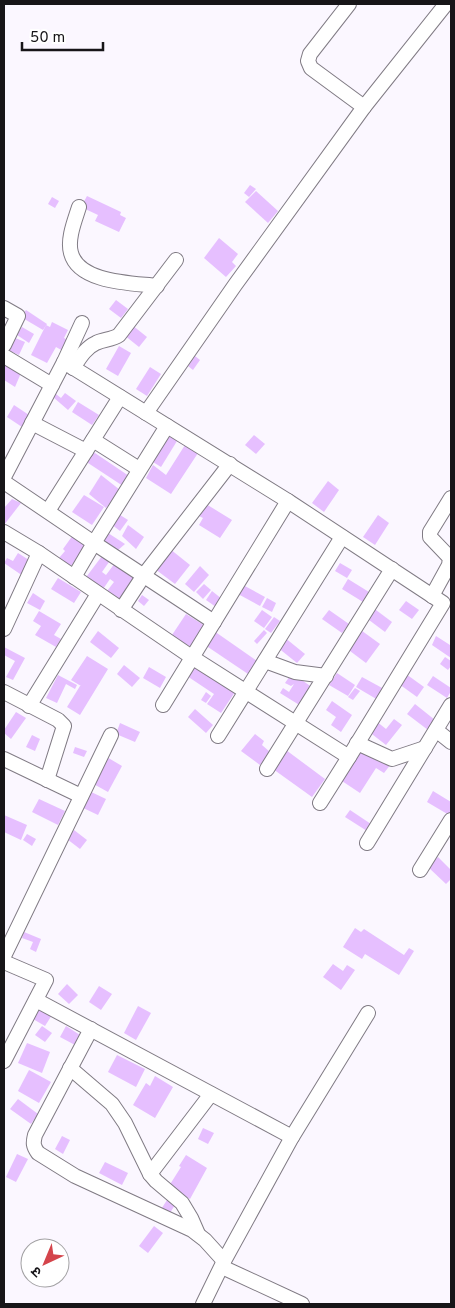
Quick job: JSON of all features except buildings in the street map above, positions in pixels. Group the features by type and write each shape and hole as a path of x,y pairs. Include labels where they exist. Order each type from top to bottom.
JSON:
{"street":[{"path":"349,4 310,54 308,61 311,68 364,107"},
{"path":"146,413 364,107 446,4"},
{"path":"79,207 71,238 70,251 74,260 82,268 96,276 118,282 157,286"},
{"path":"4,477 52,385 68,365 88,347 113,339 119,335 176,260"},
{"path":"4,308 18,316 4,345"},
{"path":"68,365 82,323"},
{"path":"4,356 52,385"},
{"path":"68,365 230,464 442,602"},
{"path":"48,511 120,397"},
{"path":"32,423 139,469"},
{"path":"74,577 167,426"},
{"path":"122,610 144,575 230,464"},
{"path":"4,482 214,622"},
{"path":"320,802 442,602 450,558 430,537 430,532 451,498"},
{"path":"164,705 288,501"},
{"path":"4,532 39,553 193,658 349,757"},
{"path":"218,736 342,537"},
{"path":"4,629 39,553"},
{"path":"267,769 392,569"},
{"path":"29,706 98,594"},
{"path":"265,661 294,672 326,676"},
{"path":"4,692 58,720 64,726 47,780"},
{"path":"367,843 451,705"},
{"path":"436,730 451,742"},
{"path":"4,956 111,735"},
{"path":"357,743 392,759 425,748"},
{"path":"4,759 82,796"},
{"path":"420,870 451,820"},
{"path":"4,962 46,980 4,1061"},
{"path":"36,1000 292,1137"},
{"path":"203,1304 292,1137 368,1013"},
{"path":"91,1029 35,1135 33,1142 38,1153 75,1176 185,1226 198,1234"},
{"path":"70,1068 112,1104 125,1123 150,1174 182,1203 198,1234 223,1264 302,1304"},
{"path":"150,1174 211,1094"}]}
